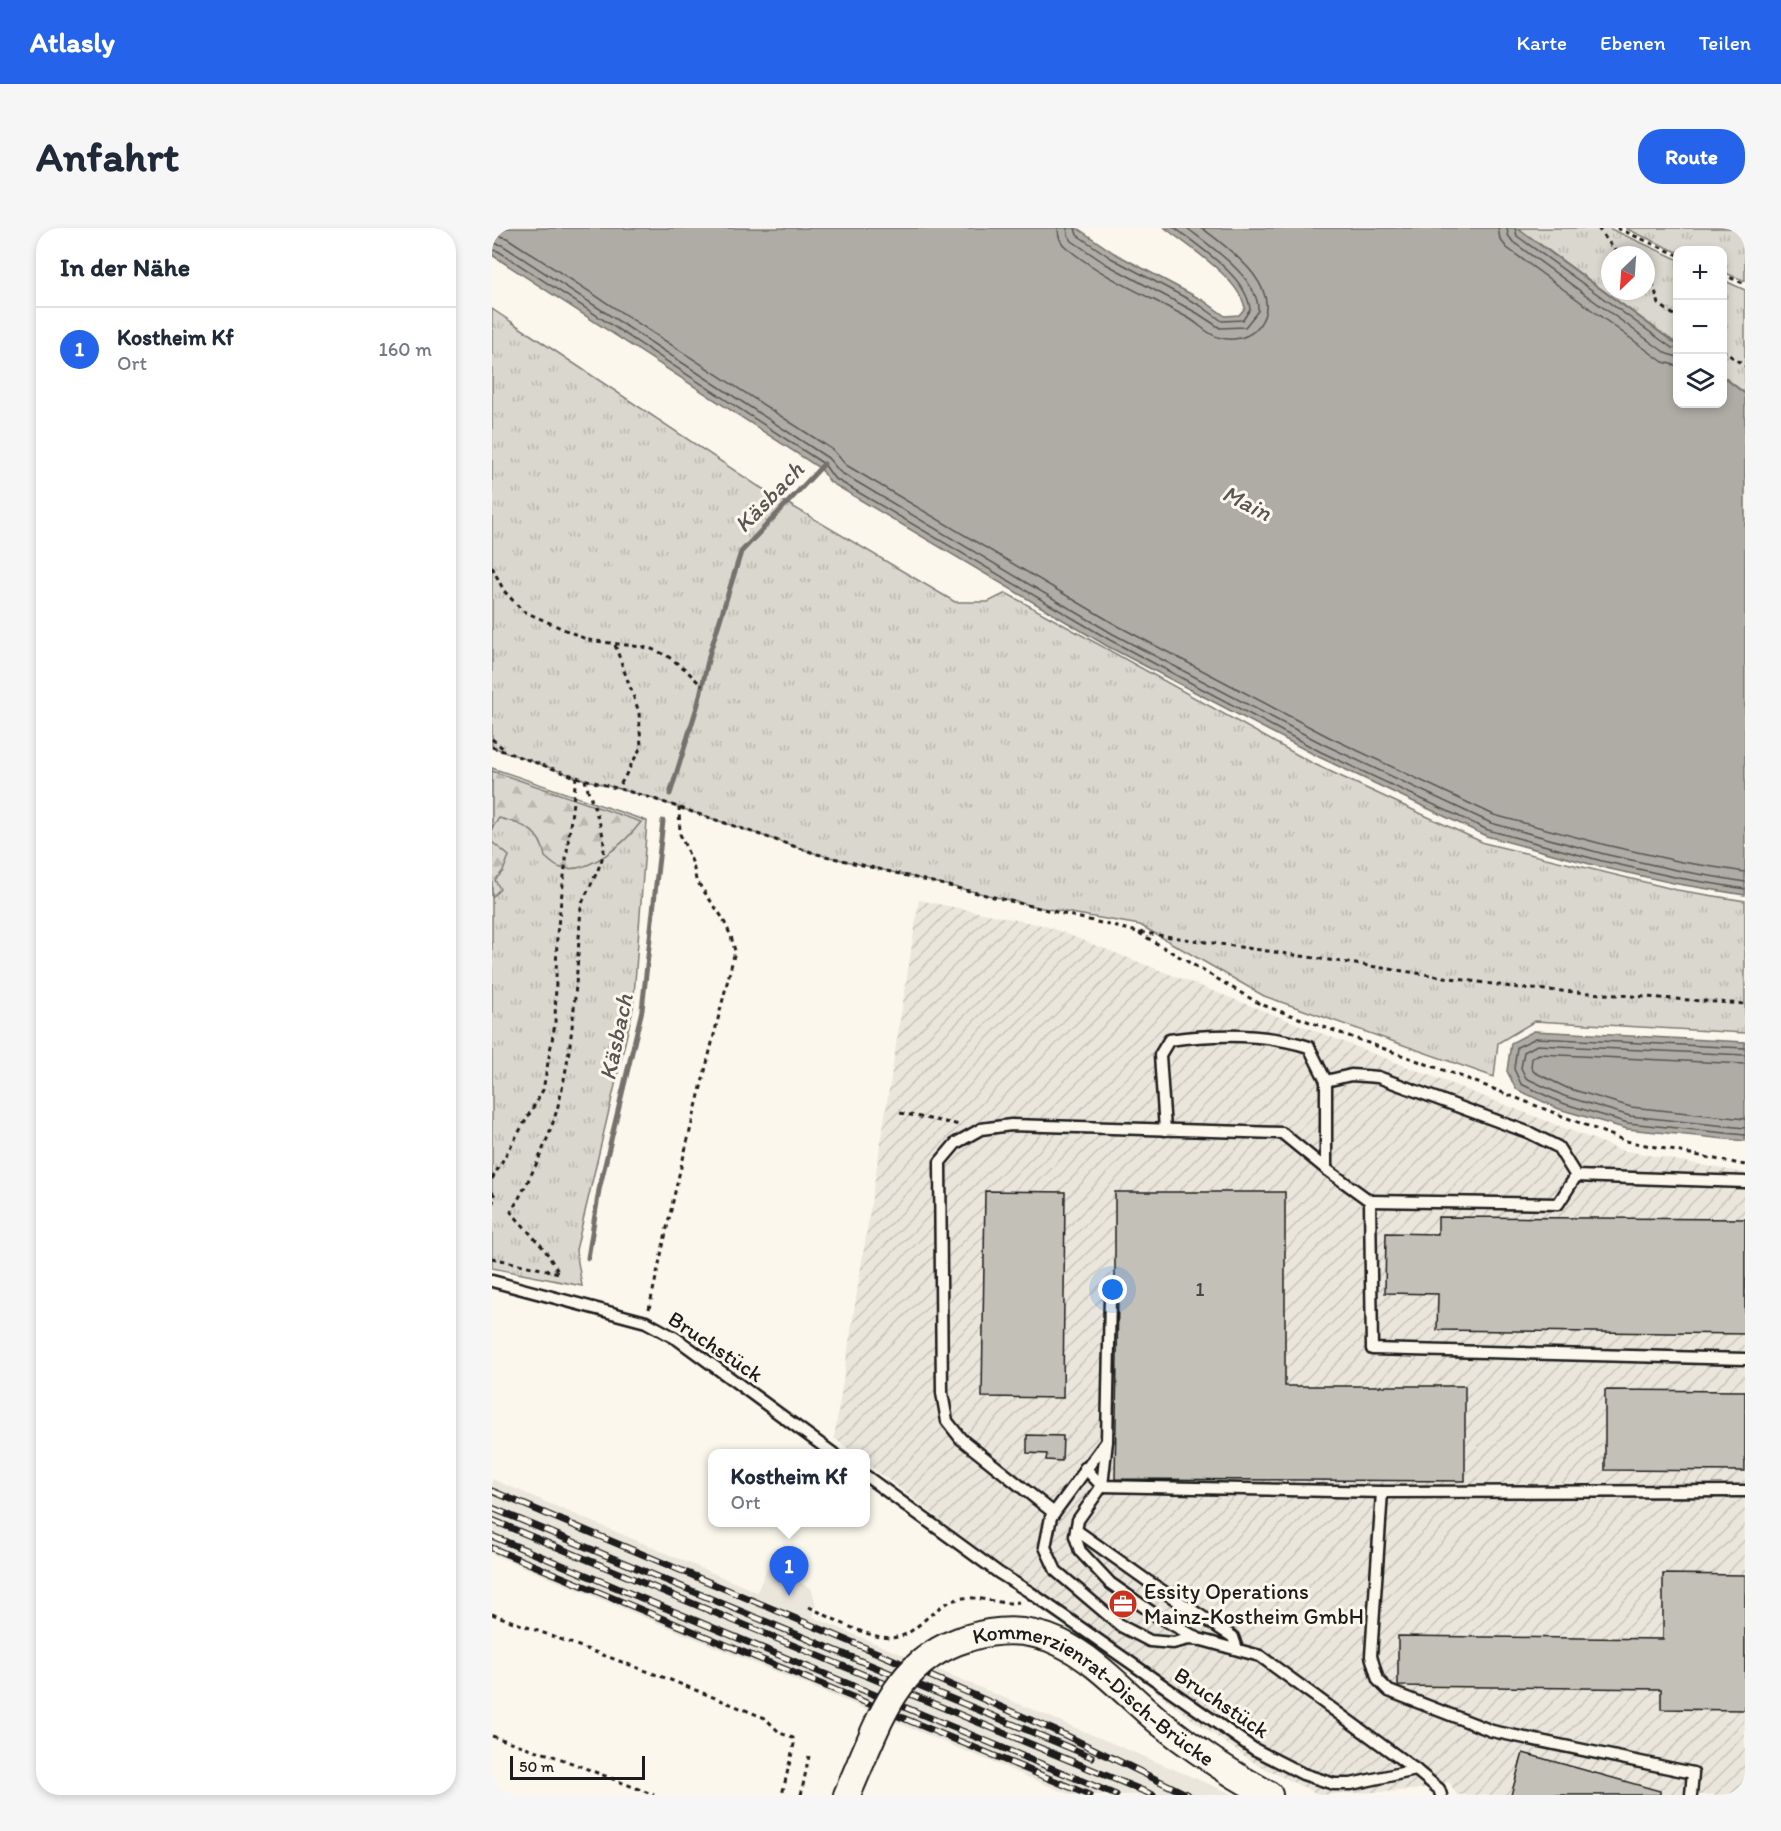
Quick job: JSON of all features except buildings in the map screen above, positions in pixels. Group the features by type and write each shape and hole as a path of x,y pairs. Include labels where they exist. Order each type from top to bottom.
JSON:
{"street":[{"name":"Kommerzienrat-Disch-Brücke","path":"848,1795 890,1698 903,1680 937,1651 968,1638 1002,1632 1024,1633 1046,1638 1087,1657 1179,1738 1209,1760 1269,1795"}],"lane":[{"path":"1165,1130 1160,1055 1169,1040 1198,1036 1284,1039 1309,1047 1326,1081 1326,1169"},
{"path":"1326,1081 1351,1075 1378,1077 1530,1133 1558,1147 1576,1176"},
{"path":"1054,1513 961,1439 947,1421 942,1393 940,1162 956,1143 981,1129 1011,1125 1282,1133 1370,1201 1558,1203 1576,1176"},
{"path":"1576,1176 1745,1182"},
{"path":"1370,1201 1372,1349 1745,1359"},
{"name":"Bruchstück","path":"492,1281 646,1322 677,1339 827,1449"},
{"path":"1110,1297 1107,1441 1102,1486 1078,1520 1075,1536 1080,1551 1110,1583 1156,1616 1202,1640"},
{"path":"1107,1441 1051,1517 1045,1547 1056,1571 1078,1592 1121,1626 1150,1641 1173,1643 1189,1639 1202,1640 1260,1656 1416,1770 1439,1789 1441,1795"},
{"path":"1085,1468 1102,1486 1382,1492 1745,1491"},
{"name":"Bruchstück","path":"870,1479 999,1573 1254,1749 1304,1774 1334,1784 1352,1784 1416,1770"},
{"path":"1382,1492 1371,1656 1378,1680 1389,1691 1492,1731 1693,1773 1691,1795"},
{"path":"1076,1530 1149,1582 1233,1637 1237,1649"}],"path":[{"path":"1598,228 1612,246"},
{"path":"1617,228 1673,253"},
{"path":"1727,276 1745,284"},
{"path":"1655,291 1659,304 1673,315"},
{"path":"1727,353 1745,366"},
{"path":"492,567 504,591 523,611 588,640 649,648 666,655 702,686"},
{"path":"615,645 639,712 641,747 618,789"},
{"path":"492,740 508,752"},
{"path":"492,747 585,780 645,796 817,854 1138,932 1520,988 1745,1004"},
{"path":"492,1179 543,1090 555,1024 557,934 576,777"},
{"path":"492,1258 559,1273 545,1250 512,1212 548,1136 562,1090 571,1032 581,906 604,849 601,829 585,780"},
{"path":"646,1322 677,1183 735,951 722,916 696,880 693,864 680,834 681,808"},
{"path":"1138,932 1260,1004 1468,1079 1626,1141 1745,1165"},
{"path":"900,1113 981,1129"},
{"path":"492,1192 495,1196 492,1205"},
{"path":"809,1607 869,1634 884,1638 899,1637 912,1631 939,1606 965,1598 1010,1604 1039,1599"},
{"path":"492,1614 765,1718 780,1733 793,1738 794,1744 782,1795"},
{"path":"492,1736 559,1758 654,1795"},
{"path":"801,1795 809,1756"}],"shaded area":[{"path":"919,900 1046,926 1621,1150 1745,1173 1745,1795 1457,1795 1449,1782 1415,1790 1320,1795 1259,1766 1194,1721 1129,1670 1043,1611 983,1552 870,1466 870,1449 849,1449 834,1438"},
{"path":"492,1479 757,1592 767,1568 811,1588 816,1604 813,1617 1235,1795 1071,1795 492,1554"}],"green space":[{"path":"1518,228 1609,228 1648,246 1601,246 1601,289"},
{"path":"1625,228 1745,228 1745,281 1727,274 1727,246 1673,246 1673,250"},
{"path":"1655,249 1673,257 1673,341 1617,300 1655,300"},
{"path":"1727,282 1745,290 1745,393 1727,379"},
{"path":"492,309 758,486 955,602 988,602 1006,593 1312,763 1484,843 1677,890 1745,901 1745,1033 1535,1021 1498,1043 1494,1077 1264,996 1140,925 1042,908 817,854 645,796 576,777 492,747"},
{"path":"492,768 647,821 633,1009 576,1250 582,1286 492,1268"},
{"path":"492,771 641,822 626,839 595,862 572,869 559,867 545,857 540,840 530,830 499,818 492,828"},
{"path":"492,842 509,856 503,871 495,880 500,889 492,897"}],"water":[{"name":"Main","path":"492,228 1077,228 1114,253 1204,301 1225,316 1239,315 1245,308 1241,297 1212,264 1165,228 1517,228 1601,289 1601,300 1615,300 1673,342 1673,408 1727,408 1727,380 1745,394 1745,895 1678,884 1601,867 1486,836 1319,757 1107,646 830,482 821,469 492,255"},
{"path":"1534,1031 1745,1042 1745,1141 1627,1129 1559,1109 1516,1089 1507,1071 1511,1043"}],"waterway":[{"name":"Käsbach","path":"670,794 741,552 824,464"},
{"name":"Käsbach","path":"588,1258 599,1190 642,1010 663,821"}],"railway":[{"path":"492,1491 887,1657 1065,1735 1188,1795"},
{"path":"492,1508 1092,1757"},
{"path":"492,1520 1153,1795"},
{"path":"492,1536 1116,1795"},
{"path":"492,1548 1089,1795"}],"place":[{"name":"Kostheim Kf","path":"789,1596"},
{"name":"Essity Operations Mainz-Kostheim GmbH","path":"1123,1604"}]}
